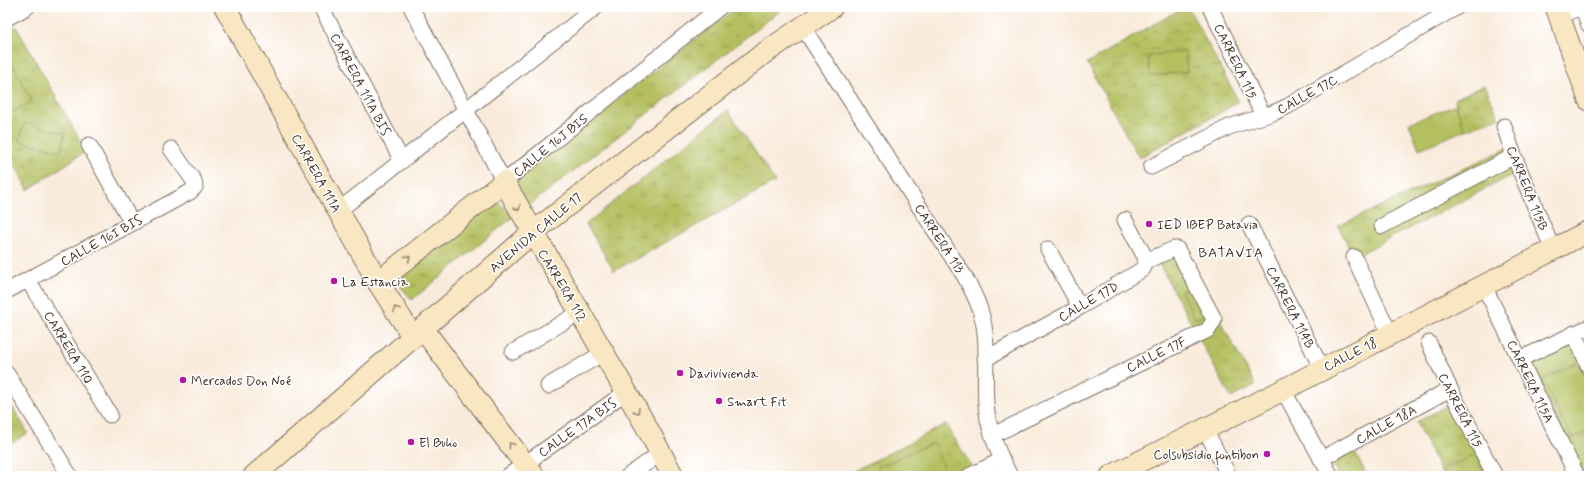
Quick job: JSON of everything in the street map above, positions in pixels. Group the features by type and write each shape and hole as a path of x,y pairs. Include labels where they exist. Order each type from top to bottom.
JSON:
{"street":[{"path":"7,18 27,7"},
{"name":"CARRERA 111A","path":"225,7 378,282 529,470"},
{"name":"CARRERA 111A BIS","path":"320,7 402,161"},
{"name":"CARRERA 112","path":"410,7 532,233 626,392 673,476"},
{"path":"338,211 596,7"},
{"name":"CALLE 16J BIS","path":"378,282 720,7"},
{"name":"CARRERA 115","path":"1210,7 1263,115"},
{"name":"CALLE 17C","path":"1151,167 1229,127 1273,113 1288,106 1457,7"},
{"path":"1589,25 1581,7 1558,11 1589,100"},
{"name":"AVENIDA CALLE 17","path":"254,476 532,233 757,58 827,8"},
{"name":"CARRERA 113","path":"802,26 965,277 982,314 985,332 984,394 987,415 1002,460 1010,476"},
{"name":"CARRERA 115B","path":"1504,126 1514,156 1553,250"},
{"path":"89,145 132,223"},
{"name":"CALLE 16I BIS","path":"7,291 190,192 195,187 194,181 171,149"},
{"path":"1382,226 1514,156"},
{"path":"1125,220 1146,261"},
{"name":"CARRERA 114B","path":"1249,224 1322,369"},
{"name":"CALLE 18","path":"1125,473 1205,429 1589,231"},
{"name":"CALLE 17F","path":"993,435 1208,330 1214,319 1177,249 1146,261"},
{"path":"1048,250 1080,307"},
{"path":"1354,257 1390,334"},
{"name":"CALLE 17D","path":"985,359 1080,307 1144,269 1146,261"},
{"name":"CARRERA 110","path":"28,280 110,415"},
{"name":"CARRERA 115A","path":"1484,286 1577,476"},
{"path":"513,352 579,313"},
{"path":"1520,359 1589,327"},
{"path":"1574,333 1589,367"},
{"name":"CARRERA 115","path":"1429,343 1450,389 1495,476"},
{"path":"548,386 603,353"},
{"path":"7,374 70,476"},
{"name":"CALLE 18A","path":"1321,459 1450,389"},
{"path":"1283,390 1331,476"},
{"name":"CALLE 17A BIS","path":"508,476 529,470 626,392"},
{"path":"1205,429 1229,476"},
{"path":"628,476 661,453"},
{"path":"969,476 1002,460"}],"green space":[{"path":"737,7 785,7 527,207 511,181"},
{"path":"1184,7 1188,7 1239,102 1139,158 1087,63"},
{"path":"16,26 86,151 28,190 7,150 7,32"},
{"path":"1185,51 1187,72 1150,76 1148,56"},
{"path":"7,55 32,101 7,115"},
{"path":"1485,85 1499,118 1465,130 1454,99"},
{"path":"1456,105 1465,130 1419,149 1409,123"},
{"path":"728,110 775,182 614,271 586,224"},
{"path":"24,123 65,133 61,151 19,141"},
{"path":"1510,147 1520,171 1354,257 1338,226"},
{"path":"496,199 513,217 412,300 395,280"},
{"path":"1182,249 1255,385 1231,398 1158,262"},
{"path":"1195,284 1209,312 1195,319 1181,291"},
{"path":"1572,343 1589,373 1589,476 1582,476 1531,365"},
{"path":"1578,362 1589,384 1589,430 1572,439 1542,380"},
{"path":"7,398 28,433 7,446"},
{"path":"1452,403 1489,476 1443,476 1416,422"},
{"path":"946,424 972,467 951,476 844,476"},
{"path":"933,443 945,472 936,476 882,476 878,467"},
{"path":"1354,450 1367,476 1338,476 1331,463"},
{"path":"1475,454 1486,476 1445,476 1442,471"}],"place":[{"name":"IED IBEP Batavia","path":"1149,224"},
{"name":"La Estancia","path":"334,281"},
{"name":"Davivivienda","path":"680,373"},
{"name":"Mercados Don Noé","path":"183,380"},
{"name":"Smart Fit","path":"719,401"},
{"name":"El Buho","path":"411,442"},
{"name":"Colsubsidio fontibon","path":"1267,454"}],"district":[{"name":"BATAVIA","path":"1231,252"}]}
